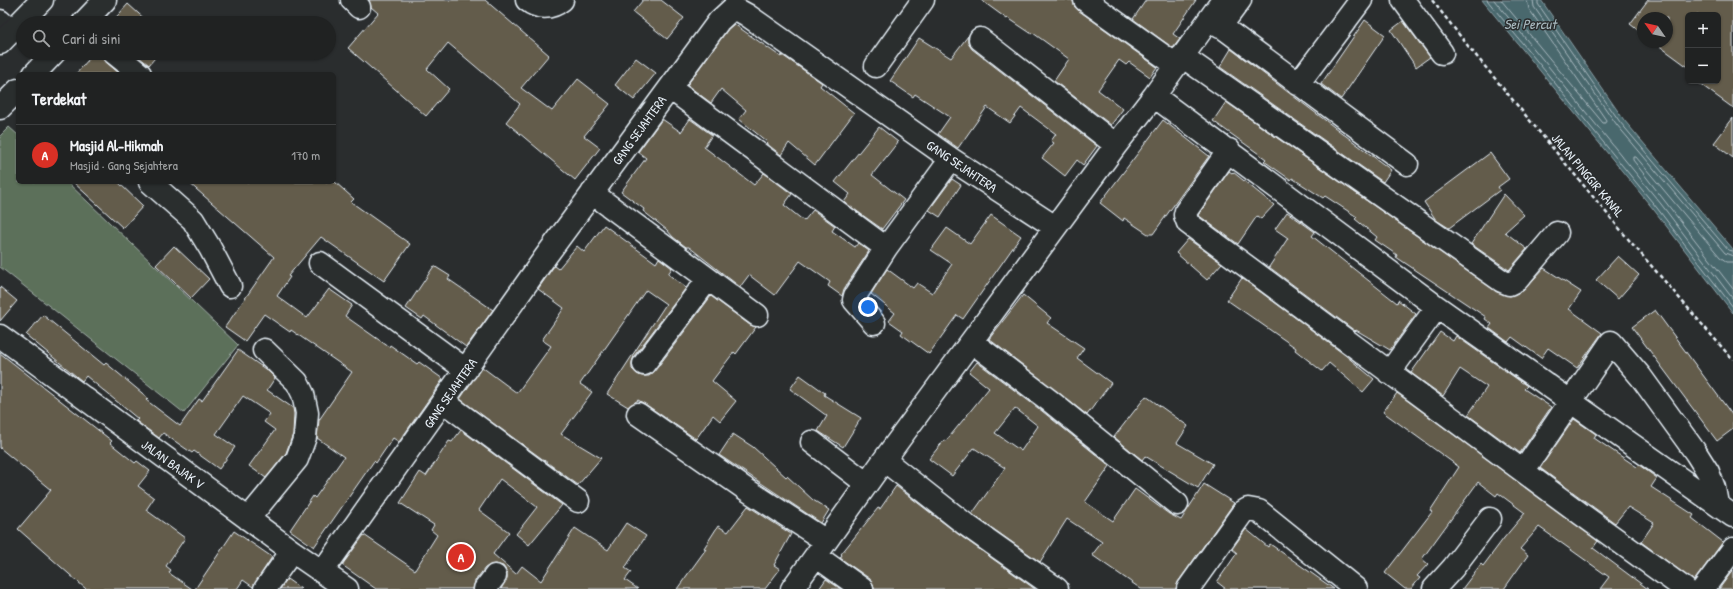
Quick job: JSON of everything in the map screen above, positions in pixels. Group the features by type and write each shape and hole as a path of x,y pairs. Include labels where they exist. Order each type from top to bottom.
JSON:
{"main road":[{"path":"23,16 42,0"},
{"path":"90,16 105,0"},
{"path":"527,0 533,5 546,8 562,0"},
{"path":"876,66 923,0"},
{"path":"1085,0 1179,61 1502,281 1509,284 1517,280 1557,233"},
{"path":"1215,22 1223,0"},
{"path":"792,589 884,460 1179,61 1215,22 1240,0"},
{"path":"1298,84 1361,0"},
{"path":"1403,0 1442,53"},
{"name":"GANG SEJAHTERA","path":"322,572 592,193 725,14 732,9 738,10 951,159 1055,227"},
{"path":"4,32 16,22"},
{"path":"1215,22 1407,164"},
{"path":"980,39 1116,145"},
{"path":"36,72 47,60"},
{"path":"123,60 138,72"},
{"path":"670,88 886,248"},
{"path":"0,108 16,92"},
{"path":"1154,96 1229,150 1437,307 1725,510"},
{"path":"1229,150 1186,210 1185,215 1188,223 1389,373 1524,470 1581,514 1685,589"},
{"path":"874,323 854,300 855,296 886,248 951,159"},
{"path":"152,184 193,220 230,286"},
{"path":"592,193 757,315"},
{"path":"320,263 466,370"},
{"path":"644,364 708,279"},
{"path":"1389,373 1437,307"},
{"name":"JALAN BAJAK V","path":"0,336 248,519 347,589"},
{"path":"972,342 1050,401 1177,504"},
{"path":"1524,470 1612,342 1641,377 1696,453 1708,472 1725,510"},
{"path":"248,519 297,459 305,437 307,413 303,394 297,382 264,350"},
{"path":"444,402 578,501"},
{"path":"638,414 747,490 821,548 862,589"},
{"path":"812,442 867,484"},
{"path":"884,460 971,529 1057,589"},
{"path":"1189,589 1243,512 1248,509 1259,511 1356,589"},
{"path":"1434,589 1453,568 1490,518"},
{"path":"1703,589 1733,549"},
{"path":"265,589 292,551"}],"path":[{"name":"JALAN PINGGIR KANAL","path":"1432,0 1473,52 1629,240 1733,360"}],"green space":[{"path":"9,127 16,133 16,184 69,184 238,345 184,413 0,267 0,136"}],"water":[{"name":"Sei Percut","path":"1482,0 1541,0 1624,120 1733,249 1733,313 1654,210"}],"building":[{"path":"369,0 485,0 549,55 521,88 552,111 578,79 610,104 584,136 600,148 575,180 506,122 520,104 448,43 427,69 449,89 426,116 348,48 378,13 371,7"},
{"path":"643,0 661,0 684,18 667,39 633,12"},
{"path":"981,0 1073,0 1074,6 1078,10 1157,67 1150,77 1129,62 1126,65 1119,60 1098,90 1123,109 1111,125 1054,81 1069,59 1033,33 1032,34 1008,18 1007,19"},
{"path":"1146,0 1196,0 1173,34 1180,39 1173,48 1133,19"},
{"path":"1648,0 1733,0 1733,108 1700,84 1721,84 1721,12 1685,12 1685,65 1662,48 1673,48 1673,12 1639,12"},
{"path":"128,4 141,16 117,16"},
{"path":"1637,15 1637,29 1630,24"},
{"path":"1365,20 1385,35 1341,99 1321,84"},
{"path":"1403,21 1430,57 1416,67 1391,30"},
{"path":"734,24 781,57 782,55 822,83 820,86 854,113 815,165 789,143 781,155 766,143 767,142 739,119 746,110 721,89 711,103 687,85 728,29"},
{"path":"968,36 968,43 972,49 1097,146 1083,165 1077,160 1065,176 1042,158 1054,143 1051,141 1056,134 1021,108 1010,123 987,107 958,148 938,134 950,117 915,94 913,97 890,81 919,38 951,58"},
{"path":"1231,49 1391,170 1383,182 1220,67"},
{"path":"636,58 656,73 634,100 615,85"},
{"path":"88,60 104,60 118,72 78,72"},
{"path":"143,60 153,60 149,65"},
{"path":"1226,102 1497,292 1510,296 1523,291 1544,268 1581,292 1569,309 1602,333 1577,368 1548,348 1541,358 1512,337 1508,342 1489,328 1492,324 1485,319 1486,317 1396,257 1397,255 1375,240 1377,237 1355,219 1357,217 1325,196 1323,198 1292,178 1291,180 1264,161 1266,159 1213,121"},
{"path":"1733,118 1733,158 1714,143"},
{"path":"662,119 681,132 690,119 712,135 704,147 754,185 764,173 792,194 784,205 804,221 813,210 835,226 832,231 855,247 858,243 869,251 844,289 842,296 828,286 830,282 800,261 775,295 749,275 740,287 689,247 686,247 673,237 667,230 643,211 644,209 621,192 646,158 638,152"},
{"path":"1163,120 1209,156 1153,234 1148,234 1124,218 1123,221 1100,203"},
{"path":"879,127 898,142 872,175 904,200 882,229 844,202 850,194 835,182"},
{"path":"1490,153 1509,179 1498,187 1500,190 1449,228 1436,220 1424,202"},
{"path":"1229,171 1232,173 1233,172 1274,205 1261,219 1257,216 1238,244 1198,215"},
{"path":"952,179 961,185 940,217 929,210"},
{"path":"336,183 354,199 351,202 410,244 384,281 321,237 288,276 290,277 277,296 307,318 329,289 352,305 345,316 389,347 390,345 417,364 419,362 443,379 399,442 393,438 376,463 374,461 314,547 290,530 313,496 315,498 344,457 317,438 319,420 352,372 291,330 290,332 264,314 245,341 225,327 274,257 190,184"},
{"path":"75,184 120,184 143,206 123,228"},
{"path":"1504,194 1524,215 1505,232 1527,249 1509,270 1471,244"},
{"path":"1287,212 1315,232 1312,236 1397,303 1398,300 1416,314 1390,350 1356,330 1355,331 1269,267 1288,238 1275,229"},
{"path":"991,215 1021,236 963,319 957,315 929,354 901,334 903,331 889,321 895,313 871,294 887,269 913,288 917,283 932,293 952,264 931,250 947,228 970,244"},
{"path":"604,225 656,263 659,258 672,268 668,274 686,288 634,356 632,369 637,374 649,376 654,372 711,296 750,325 756,327 736,354 734,352 712,381 736,401 720,421 713,415 696,439 638,400 628,407 607,394 666,304 646,290 580,384 592,392 561,434 601,458 578,485 460,399 482,367 517,393 551,346 542,340 564,308 538,289 554,266 558,269 577,246 584,252"},
{"path":"1188,239 1222,263 1207,280 1176,253"},
{"path":"174,246 209,279 191,298 156,265"},
{"path":"1618,256 1639,275 1618,299 1596,280"},
{"path":"434,266 450,276 448,279 493,310 466,347 424,316 422,319 406,308"},
{"path":"1242,278 1345,355 1374,379 1363,392 1329,363 1322,371 1295,350 1296,348 1227,300"},
{"path":"0,287 17,301 0,321"},
{"path":"1023,295 1051,318 1047,323 1084,348 1077,358 1111,383 1087,415 989,339"},
{"path":"1655,310 1733,416 1733,429 1717,441 1632,327"},
{"path":"43,315 104,365 106,363 148,398 146,400 180,426 199,399 202,401 238,350 268,371 275,378 267,390 293,408 293,434 286,453 266,478 249,466 275,430 264,422 270,414 243,396 216,434 235,447 219,469 194,451 192,453 163,433 159,438 136,421 138,419 86,376 82,381 26,335"},
{"path":"1440,332 1453,341 1456,336 1527,386 1524,389 1551,407 1520,453 1468,415 1487,387 1460,369 1443,396 1411,373"},
{"path":"0,353 112,441 110,443 135,463 137,461 150,471 138,486 154,498 146,510 185,538 166,566 171,570 169,573 192,589 86,589 18,529 51,490 0,448"},
{"path":"977,362 1042,411 1110,466 1085,502 1113,521 1135,489 1169,514 1181,520 1204,484 1234,503 1178,582 1176,589 1141,589 1092,555 1102,542 1067,519 1040,562 972,514 1005,468 974,448 952,476 929,459 944,440 946,441 989,388 969,372","holes":["1015,408 1038,426 1021,451 995,433"]},
{"path":"800,375 825,393 824,395 861,418 843,447 818,431 827,416 790,389"},
{"path":"1397,393 1598,541 1593,548 1648,589 1600,589 1609,577 1539,527 1520,549 1528,555 1504,589 1462,589 1481,564 1483,566 1525,513 1498,493 1496,496 1478,482 1422,559 1428,564 1417,576 1420,578 1411,589 1405,589 1385,573 1432,512 1430,511 1459,467 1383,412"},
{"path":"1146,396 1188,426 1177,443 1213,464 1198,488 1145,456 1142,460 1114,437"},
{"path":"1574,419 1596,434 1594,438 1637,467 1639,465 1657,478 1651,487 1694,515 1692,518 1723,542 1694,581 1641,542 1654,523 1628,507 1615,523 1540,468"},
{"path":"461,430 562,505 529,545 516,534 537,507 500,479 479,510 509,532 493,554 516,574 522,566 541,581 575,528 608,550 626,523 646,536 625,568 631,572 625,580 638,589 501,589 507,578 507,572 503,566 496,564 485,568 475,581 473,589 376,589 342,565 364,535 415,570 437,535 431,530 434,525 400,503 420,472 426,476 449,441 452,442"},
{"path":"733,434 753,447 813,500 829,510 821,523 719,455"},
{"path":"896,486 958,534 1035,589 874,589 870,579 840,558 842,555 841,554 878,508 880,509"},
{"path":"748,506 791,534 774,565 780,569 765,589 677,589 706,549 704,548 718,526 728,532"},
{"path":"1246,529 1268,547 1270,544 1334,589 1226,589 1217,582 1237,553 1232,549"},
{"path":"234,531 272,557 253,587 243,580 237,589 195,589"},
{"path":"1733,570 1733,589 1719,589"},
{"path":"287,579 301,589 280,589"},
{"path":"826,579 841,589 819,589"}],"place":[{"name":"Masjid Al-Hikmah","path":"461,557"}]}
